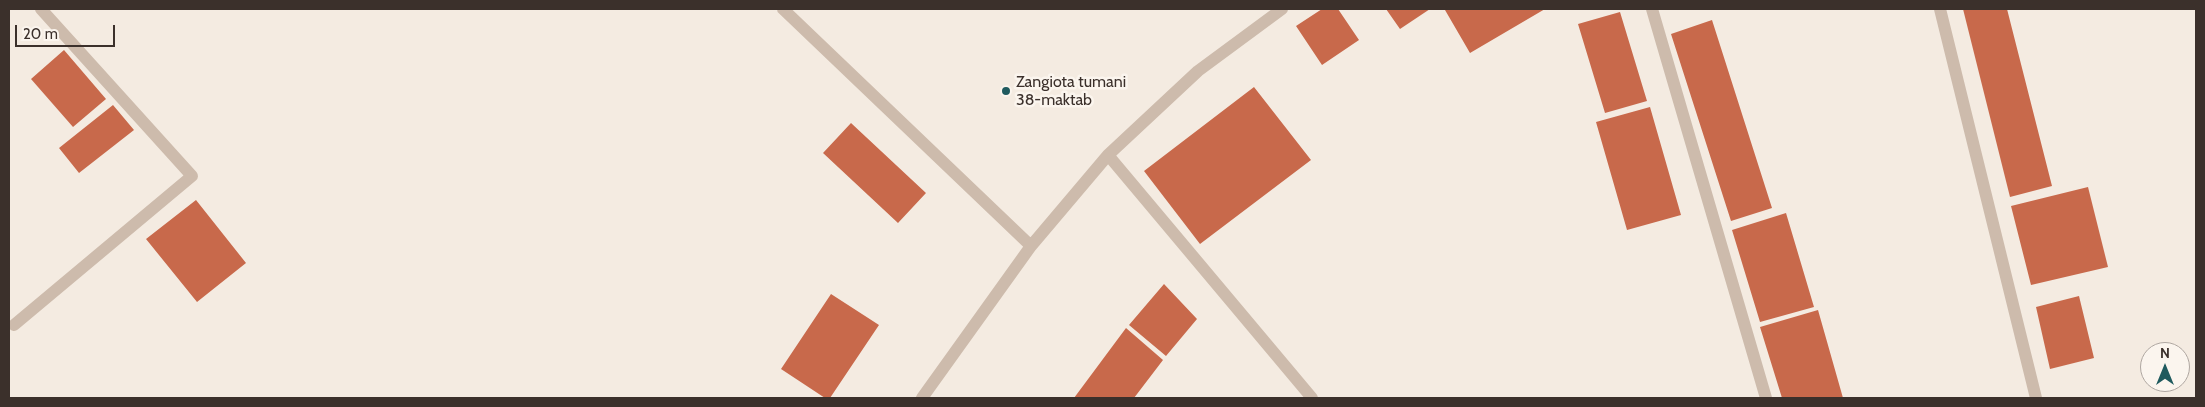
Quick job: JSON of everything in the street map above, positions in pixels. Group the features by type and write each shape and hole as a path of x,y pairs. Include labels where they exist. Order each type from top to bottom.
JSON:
{"street":[{"path":"14,325 192,176 41,9"},
{"path":"783,9 1031,246"},
{"path":"922,398 1031,246 1108,155 1198,72 1282,9"},
{"path":"1652,9 1766,398"},
{"path":"1940,9 2036,398"},
{"path":"1108,155 1312,398"}],"building":[{"path":"1322,9 1338,9 1359,40 1322,65 1296,26"},
{"path":"1386,9 1430,9 1400,29"},
{"path":"1545,9 1470,53 1445,10"},
{"path":"1963,9 2007,9 2052,186 2010,197"},
{"path":"1620,12 1647,101 1605,113 1578,24"},
{"path":"1712,20 1772,208 1731,221 1671,34"},
{"path":"64,50 106,99 73,127 31,79"},
{"path":"1254,87 1311,160 1200,244 1144,171"},
{"path":"113,105 134,130 79,173 59,148"},
{"path":"1650,107 1681,215 1627,230 1596,122"},
{"path":"851,123 926,193 898,223 823,153"},
{"path":"2088,187 2108,267 2031,285 2011,206"},
{"path":"196,200 246,263 197,302 146,239"},
{"path":"1786,213 1814,307 1760,322 1732,230"},
{"path":"1164,284 1197,319 1166,356 1129,325"},
{"path":"831,294 879,325 830,398 825,398 781,369"},
{"path":"2079,296 2094,358 2050,369 2036,307"},
{"path":"1818,310 1843,398 1782,398 1760,327"},
{"path":"1126,328 1163,360 1134,398 1074,398"}],"place":[{"name":"Zangiota tumani 38-maktab","path":"1006,91"}]}
